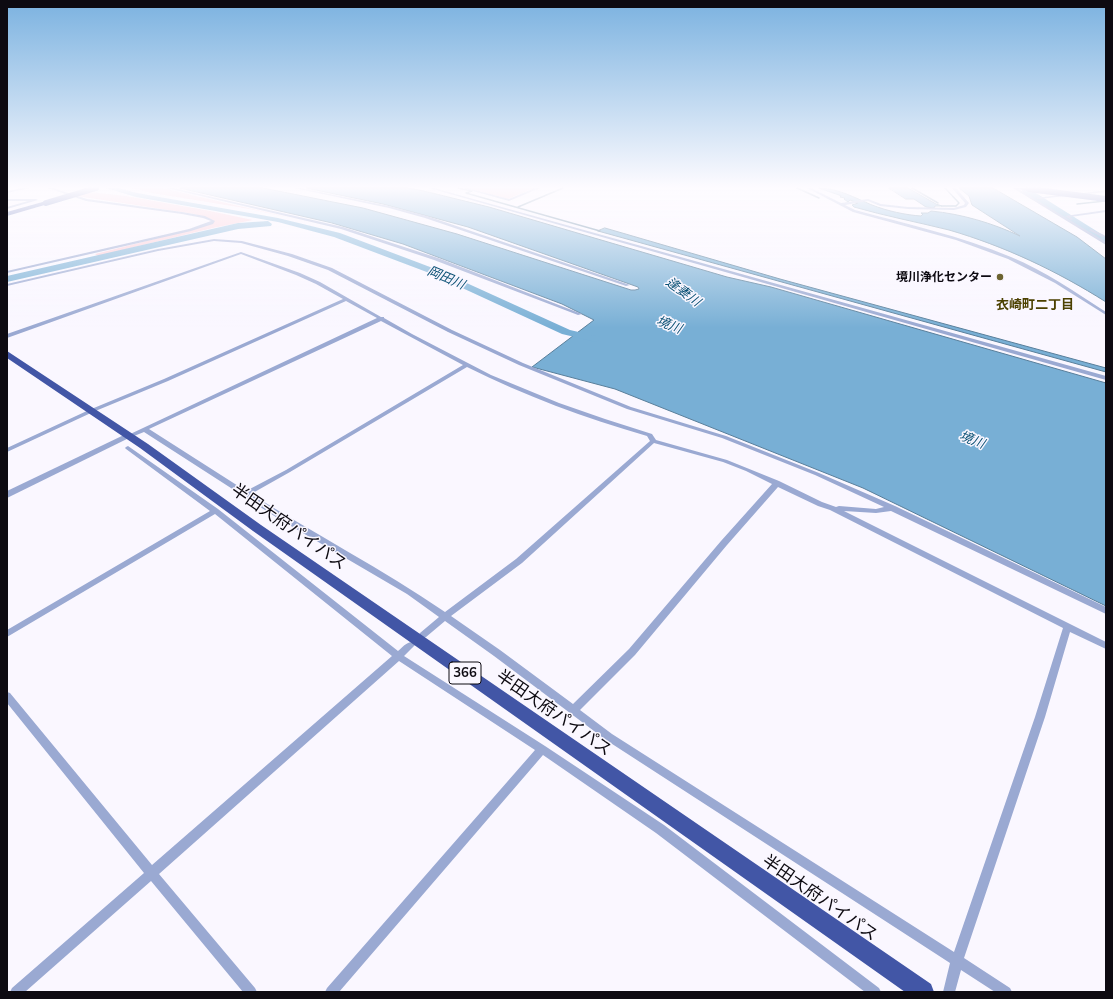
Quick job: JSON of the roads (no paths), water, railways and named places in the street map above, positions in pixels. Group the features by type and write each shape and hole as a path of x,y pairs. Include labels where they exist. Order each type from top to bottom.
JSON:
{"highway":[{"name":"半田大府パイパス","path":"7,354 91,412 128,442 250,524 923,992"}],"street":[{"path":"7,272 170,235"},
{"path":"363,235 436,259 580,314"},
{"path":"478,235 628,285"},
{"path":"598,235 930,330 1106,378"},
{"path":"941,235 1010,258 1057,282 1106,314"},
{"path":"1091,235 1106,244"},
{"path":"1092,235 1104,237"},
{"path":"7,285 158,250 209,241 229,240 283,253 330,269 450,331 521,364 583,390 629,408 724,437 817,474 892,508 1106,611"},
{"path":"7,336 241,253 298,274 347,299 467,365 556,404 607,423 650,435 653,441 725,461 777,483 820,504 833,508 1106,646"},
{"path":"7,450 347,299"},
{"path":"7,495 128,442 144,429 382,318"},
{"path":"244,494 288,471 467,365"},
{"path":"144,429 282,518 410,592 574,709 609,737 1006,992"},
{"path":"423,635 445,616 519,561 653,441"},
{"path":"128,442 398,657 542,749 660,829 875,992"},
{"path":"574,709 632,652 777,483"},
{"path":"833,508 876,511 892,508"},
{"path":"7,634 215,511"},
{"path":"949,992 957,961 1040,717 1068,626"},
{"path":"16,992 411,645"},
{"path":"7,696 151,873 251,992"},
{"path":"331,992 542,749"}],"water":[{"path":"371,235 459,235 631,290 639,289 638,287 490,235 583,235 727,277 771,287 1106,383 1106,606 863,488 615,389 532,367 594,320 562,304 403,244"},
{"path":"611,235 628,235 780,279 1106,368 1106,372"},
{"path":"965,235 1017,235 1020,236 1018,235 1073,235 1106,259 1106,302 1069,280 1030,260"}],"waterway":[{"path":"7,279 200,235"},
{"name":"岡田川","path":"336,235 435,272 566,332 596,339"},
{"path":"1096,235 1106,241"}],"place":[{"name":"境川浄化センター","path":"1000,277"}],"district":[{"name":"衣崎町二丁目","path":"1035,305"}],"water label":[{"name":"逢妻川","path":"683,292"},
{"name":"境川","path":"669,325"},
{"name":"境川","path":"972,440"}]}
